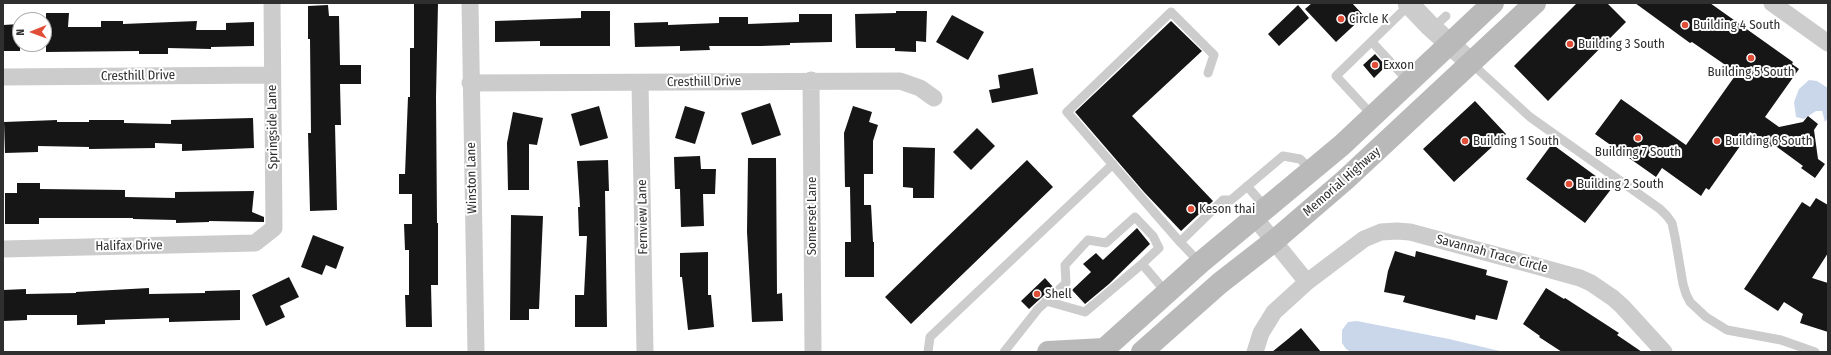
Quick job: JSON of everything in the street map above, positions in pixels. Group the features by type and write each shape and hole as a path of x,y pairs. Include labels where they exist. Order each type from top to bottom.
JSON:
{"main road":[{"name":"Memorial Highway","path":"1142,352 1220,283 1274,241 1372,157 1535,3"},
{"path":"1048,352 1102,351 1166,292 1312,171 1373,116 1491,4"}],"street":[{"name":"Springside Lane","path":"255,243 274,228 272,3"},
{"name":"Winston Lane","path":"470,3 470,83 476,352"},
{"path":"1772,3 1828,43"},
{"path":"1409,4 1439,22 1450,44 1471,63"},
{"name":"Cresthill Drive","path":"3,77 272,75"},
{"name":"Cresthill Drive","path":"470,83 810,80 900,81 920,88 934,98"},
{"name":"Somerset Lane","path":"810,80 813,352"},
{"name":"Fernview Lane","path":"640,82 646,352"},
{"path":"1261,213 1274,241 1306,282"},
{"name":"Savannah Trace Circle","path":"1256,352 1261,333 1274,312 1306,282 1368,237 1389,231 1410,232 1580,278 1591,283 1617,302 1664,352"},
{"name":"Halifax Drive","path":"3,249 255,243"}],"lane":[{"path":"1373,116 1336,76 1409,4"},
{"path":"1200,263 1067,112 1171,12 1214,55 1208,74"},
{"path":"1372,42 1409,82"},
{"path":"1471,63 1530,117 1660,209 1667,216 1672,223 1686,294 1690,302 1706,317 1727,330 1781,340 1815,352"},
{"path":"1180,242 1223,200 1231,200 1283,156 1300,159 1312,171"},
{"path":"928,352 930,337 1112,164"},
{"path":"1247,186 1261,213"},
{"path":"1004,352 1038,309 1066,283 1065,265 1088,240 1106,243 1135,217 1152,236 1159,248 1085,312 1046,302"},
{"path":"1142,264 1166,292"}],"water":[{"path":"1809,80 1817,81 1828,88 1828,118 1825,122 1822,111 1816,111 1804,119 1796,117 1794,102 1799,89"},
{"path":"1357,321 1449,339 1504,352 1351,352 1346,349 1342,343 1342,330 1348,322"}],"building":[{"path":"438,3 436,97 438,285 431,285 432,327 406,327 405,295 409,295 409,250 405,250 404,224 412,224 412,194 399,194 399,174 405,174 408,97 410,97 410,48 414,48 414,4"},
{"name":"Circle K","path":"1312,3 1352,3 1364,16 1336,42 1305,9"},
{"name":"Building 3 South","path":"1577,3 1607,3 1626,22 1548,101 1514,66"},
{"path":"1635,3 1710,3 1793,62 1792,64 1799,69 1765,117 1779,127 1803,122 1808,116 1818,124 1814,130 1818,159 1825,164 1815,178 1801,168 1803,166 1773,144 1771,147 1750,132 1709,190 1706,188 1701,196 1662,168 1656,177 1595,134 1621,99 1686,145 1737,73 1692,42 1690,43"},
{"path":"328,5 329,16 339,16 340,65 361,65 361,84 340,84 341,125 335,125 337,210 310,211 308,133 311,133 310,39 308,39 308,6"},
{"path":"1298,5 1309,18 1279,46 1268,34"},
{"path":"581,11 610,11 610,46 540,46 540,41 495,42 495,21 581,18"},
{"path":"896,11 927,11 926,42 916,41 916,52 895,51 895,48 856,48 855,14 896,13"},
{"path":"52,13 69,13 68,27 101,27 101,21 123,21 123,24 197,21 196,30 226,30 226,23 254,22 254,46 211,47 211,49 168,48 168,54 139,54 139,51 52,52"},
{"path":"799,14 832,14 832,42 790,43 790,45 761,46 709,46 710,50 680,51 680,46 635,47 634,23 668,22 668,25 719,23 719,17 748,17 748,24 799,22"},
{"path":"952,15 984,32 968,60 936,42"},
{"path":"1171,21 1202,51 1132,116 1213,201 1181,231 1144,192 1075,112"},
{"path":"12,24 12,51 3,51 3,25"},
{"name":"Exxon","path":"1375,54 1386,66 1374,78 1363,65"},
{"path":"1033,68 1038,94 992,103 989,90 1000,88 998,75"},
{"name":"Building 1 South","path":"1475,101 1506,134 1454,182 1423,149"},
{"path":"770,103 781,135 752,145 741,113"},
{"path":"599,106 608,138 580,146 571,114"},
{"path":"685,106 705,112 695,144 675,138"},
{"path":"853,106 872,112 869,122 878,125 873,141 873,174 864,174 864,205 871,205 874,242 874,277 845,277 845,242 851,242 850,187 845,187 844,133"},
{"path":"513,112 543,118 537,145 529,144 529,190 508,190 507,143"},
{"path":"253,118 254,148 182,151 182,144 155,143 155,148 89,149 89,147 38,146 38,152 5,153 4,122 57,120 57,122 89,122 89,120 124,120 124,123 171,124 171,120"},
{"path":"977,128 995,146 971,170 953,152"},
{"name":"Building 2 South","path":"1552,144 1612,188 1585,223 1526,179"},
{"path":"903,147 935,148 934,198 913,198 913,188 903,187"},
{"path":"700,156 701,169 716,169 715,194 703,194 704,226 681,227 680,189 675,189 674,157"},
{"path":"748,158 776,158 777,294 782,293 783,321 752,322 747,232"},
{"path":"608,160 609,191 605,191 607,327 575,327 575,295 584,295 587,236 579,236 578,207 580,207 577,161"},
{"path":"1027,160 1053,187 911,324 885,297"},
{"path":"17,183 40,183 40,189 125,190 125,197 175,198 175,192 254,191 252,212 264,217 264,222 209,221 176,223 176,220 133,218 39,218 39,224 5,224 5,193 17,193"},
{"path":"1816,198 1828,205 1828,253 1812,278 1828,283 1828,332 1800,323 1803,314 1784,302 1778,311 1744,289 1802,202 1810,207"},
{"path":"511,215 543,216 539,309 529,309 529,320 510,320"},
{"name":"Shell","path":"1137,228 1150,244 1109,284 1085,304 1072,290 1091,272 1083,264 1096,253 1103,260"},
{"path":"313,235 344,247 336,269 326,265 322,275 301,267"},
{"path":"1395,251 1415,257 1416,251 1487,270 1486,275 1508,281 1497,320 1476,315 1475,320 1403,302 1405,296 1384,292 1388,271"},
{"path":"708,252 708,295 711,295 714,327 688,330 682,277 680,277 680,253"},
{"path":"289,277 299,297 280,306 285,317 266,326 252,295"},
{"name":"Shell","path":"1045,278 1053,287 1029,309 1021,301"},
{"path":"149,288 149,294 205,293 205,291 240,290 240,320 169,322 169,318 105,320 105,324 77,325 77,315 27,315 27,320 3,321 3,290 26,289 26,294 76,293"},
{"path":"1546,288 1564,299 1565,298 1619,333 1617,335 1642,352 1562,352 1539,337 1540,336 1523,324"},
{"path":"1301,328 1321,352 1272,352 1288,339"}],"place":[{"name":"Circle K","path":"1341,19"},
{"name":"Building 4 South","path":"1685,25"},
{"name":"Building 3 South","path":"1570,44"},
{"name":"Building 5 South","path":"1751,58"},
{"name":"Exxon","path":"1375,65"},
{"name":"Building 7 South","path":"1638,138"},
{"name":"Building 1 South","path":"1465,141"},
{"name":"Building 6 South","path":"1717,141"},
{"name":"Building 2 South","path":"1569,184"},
{"name":"Keson thai","path":"1191,209"},
{"name":"Shell","path":"1037,294"}]}
